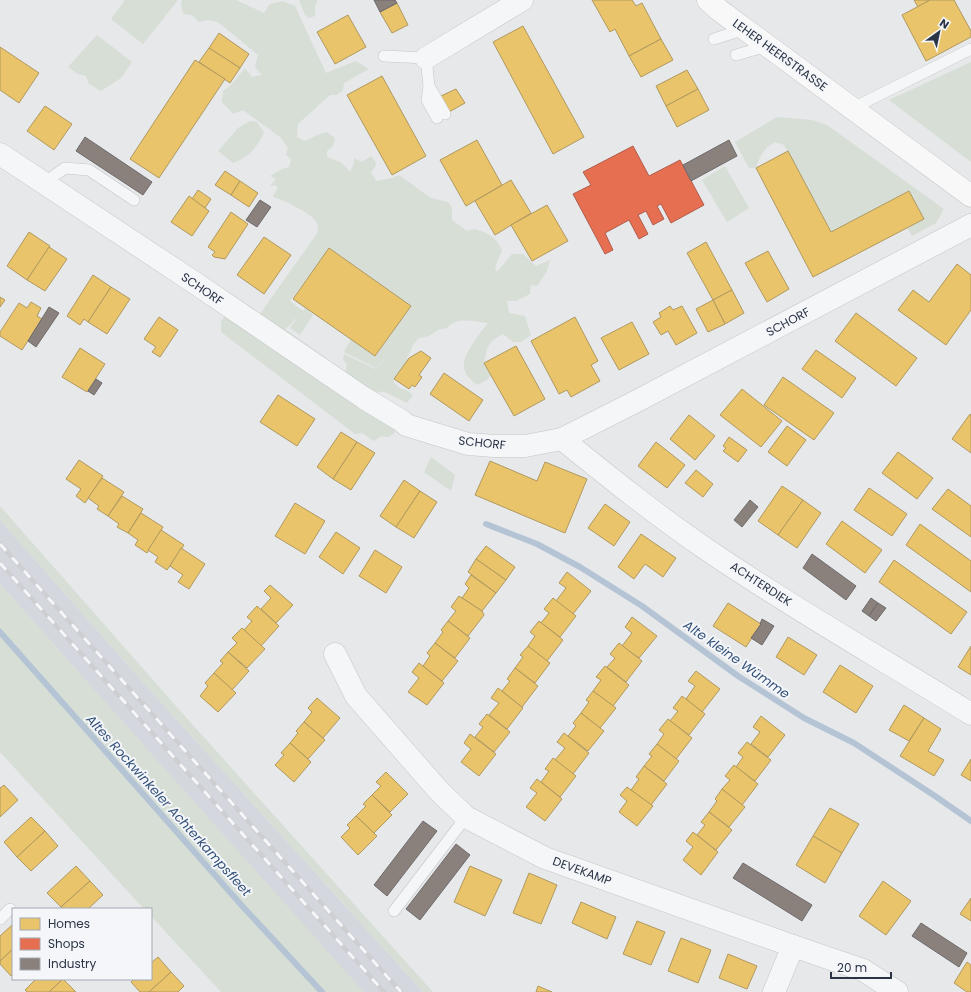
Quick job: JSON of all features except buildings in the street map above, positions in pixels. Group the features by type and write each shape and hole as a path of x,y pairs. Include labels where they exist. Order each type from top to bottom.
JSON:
{"main road":[{"name":"LEHER HEERSTRASSE","path":"708,0 719,10 971,196"}],"street":[{"path":"426,58 522,0"},
{"name":"SCHORF","path":"0,154 406,425 468,444 494,446 525,446 562,439 971,225"},
{"name":"ACHTERDIEK","path":"562,439 633,496 707,550 832,630 971,714"},
{"name":"DEVEKAMP","path":"335,654 356,696 439,792 466,817 544,858 863,970 897,992"},
{"path":"774,992 793,946"}],"lane":[{"path":"714,39 745,29"},
{"path":"736,55 768,46"},
{"path":"853,108 971,50"},
{"path":"384,56 426,58 429,86 441,116"},
{"path":"44,183 65,168 89,170 134,200"},
{"path":"394,911 466,817"},
{"path":"0,918 10,909"}],"shaded area":[{"path":"125,0 178,0 143,44 111,19"},
{"path":"182,0 236,0 264,13 270,4 282,1 295,6 326,73 356,61 369,69 344,83 343,90 337,95 330,95 298,124 297,137 305,141 327,132 335,138 333,146 327,151 327,157 342,163 350,172 354,163 354,158 362,162 371,156 375,161 376,166 371,172 376,181 399,175 431,198 448,202 452,208 452,220 467,231 475,229 488,234 497,242 502,250 495,267 497,272 512,254 523,254 536,266 550,260 547,271 537,286 531,285 530,294 516,301 507,301 509,313 525,316 531,335 521,342 513,342 503,334 491,342 484,363 491,376 485,381 477,385 473,382 466,373 464,363 472,344 488,323 461,321 451,324 447,328 438,330 429,336 419,338 413,345 405,363 393,381 398,387 413,395 407,403 385,392 364,391 343,381 347,365 343,359 344,354 376,369 393,349 376,368 344,352 351,339 376,356 410,306 329,248 290,301 303,311 305,308 313,315 300,335 290,328 296,320 290,315 295,320 285,329 345,372 343,380 255,321 318,232 318,226 315,220 307,213 289,203 273,197 278,187 275,185 270,186 276,179 270,176 289,167 291,159 286,155 288,148 280,137 243,110 233,114 222,102 223,91 231,85 245,68 252,77 262,75 255,67 258,55 218,22 207,20 199,22 192,15 183,14 181,4"},
{"path":"299,0 318,0 315,6 315,16 309,18 305,15"},
{"path":"97,35 132,62 121,78 101,91 89,84 86,76 78,74 68,67"},
{"path":"971,62 971,162 889,100"},
{"path":"777,117 812,120 827,125 944,209 936,223 912,236 907,227 923,218 909,191 831,232 784,145 775,142 771,144 762,153 756,168 749,168 735,142"},
{"path":"250,121 257,122 264,133 248,155 233,163 218,151 238,128"},
{"path":"725,166 749,208 727,222 702,180"},
{"path":"226,314 394,428 395,432 390,436 382,436 374,441 362,433 355,434 221,332 221,322"},
{"path":"431,457 455,475 451,491 424,472"},
{"path":"0,506 183,714 433,992 423,992 148,688 0,520"},
{"path":"0,520 148,688 423,992 363,992 0,584"},
{"path":"0,584 364,992 221,992 152,917 152,908 143,908 0,752"}],"waterway":[{"name":"Alte kleine Wümme","path":"486,524 537,544 580,567 642,606 738,676 804,718 854,743 971,821"},
{"name":"Altes Rockwinkeler Achterkampsfleet","path":"0,632 244,908 322,992"}],"railway":[{"path":"0,544 401,992"},
{"path":"0,563 384,992"}]}
